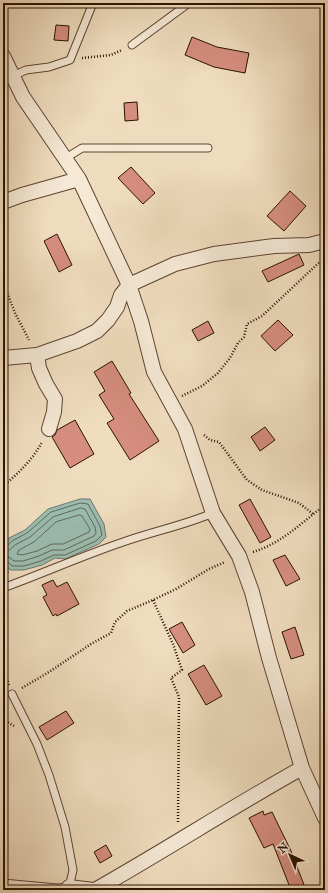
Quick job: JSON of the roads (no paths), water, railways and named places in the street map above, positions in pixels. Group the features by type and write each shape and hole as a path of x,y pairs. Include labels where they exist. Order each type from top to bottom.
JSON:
{"street":[{"path":"3,56 23,97 80,178 129,285 141,321 154,372 185,429 213,513 239,556 252,592 302,768 325,818"},
{"path":"3,202 80,178"},
{"path":"3,358 37,355 77,342 97,331 108,320 117,307 121,295 129,285 175,264 214,254 274,246 309,245 325,241"},
{"path":"37,355 39,368 55,399 54,412 49,429"},
{"path":"69,888 94,890 263,789 302,768"}],"lane":[{"path":"13,76 26,70 49,67 70,60 93,3"},
{"path":"132,45 189,3"},
{"path":"66,158 82,148 208,148"},
{"path":"3,588 80,557 193,521 213,513"},
{"path":"3,883 69,888 73,870 66,827 49,775 37,744 12,694"}],"water":[{"path":"80,499 90,499 104,524 106,537 99,544 65,559 55,558 42,565 24,570 10,570 3,562 3,546 9,538 25,530 48,509"}]}
